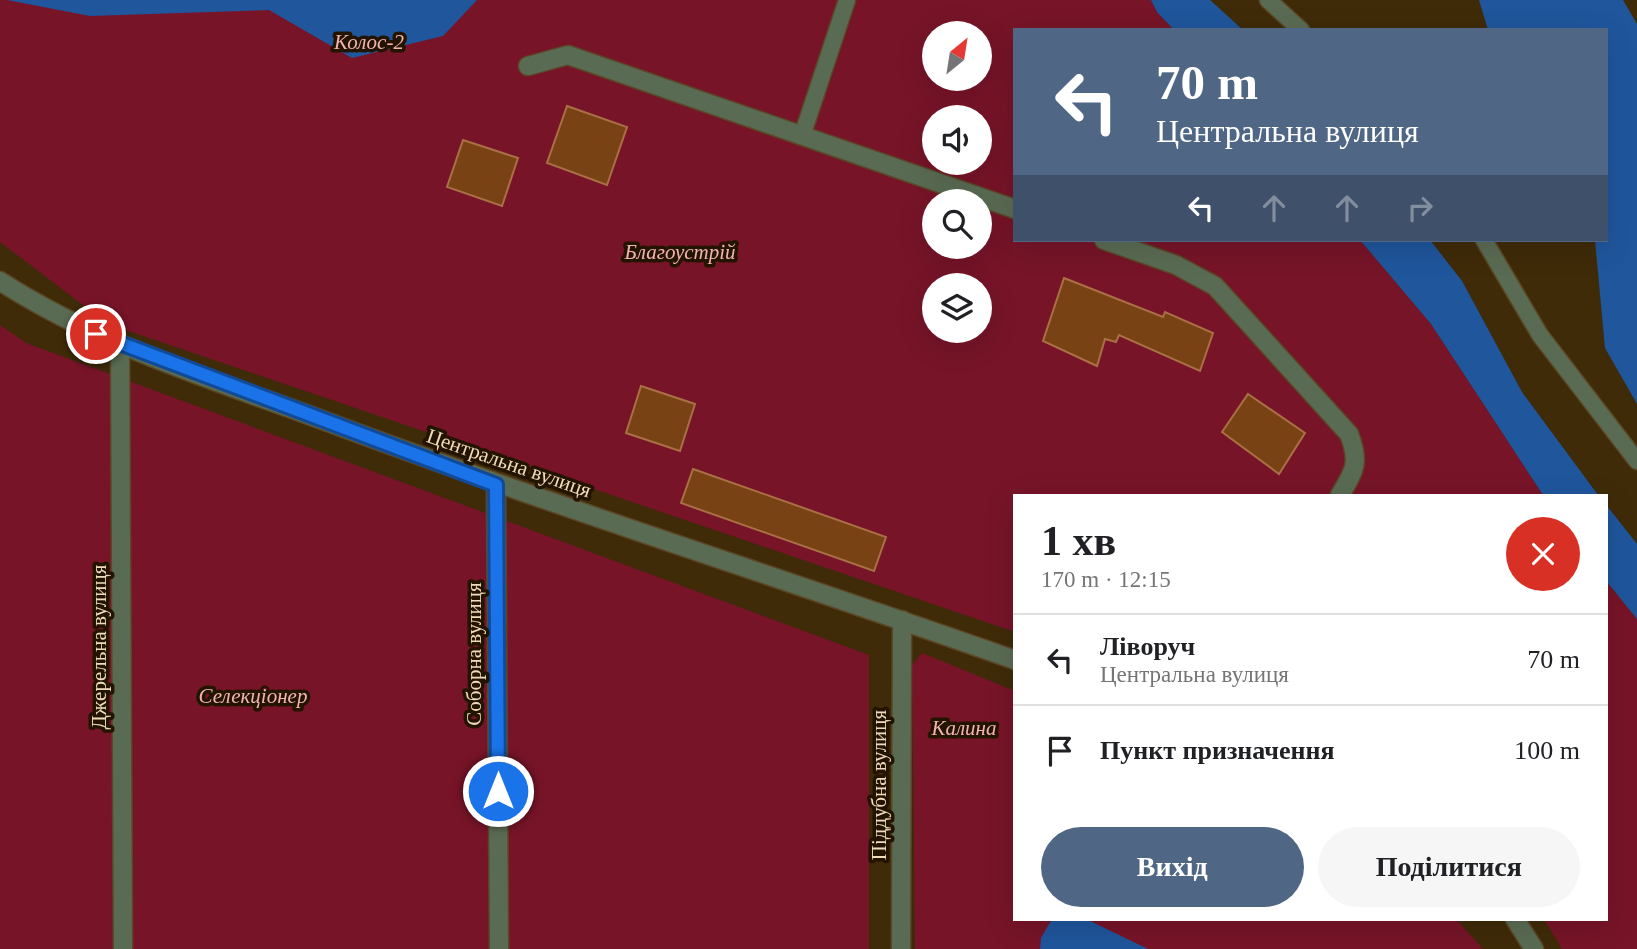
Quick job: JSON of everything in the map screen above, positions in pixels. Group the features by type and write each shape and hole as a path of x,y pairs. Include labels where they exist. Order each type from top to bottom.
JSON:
{"street":[{"path":"528,66 568,55 1013,208"},
{"path":"1110,242 1176,264 1215,286 1349,434 1357,454 1354,473 1341,494"},
{"name":"Центральна вулиця","path":"0,281 48,312 120,345 496,485 1013,659"},
{"name":"Джерельна вулиця","path":"120,345 123,949"},
{"name":"Соборна вулиця","path":"496,485 499,949"},
{"name":"Піддубна вулиця","path":"901,949 902,620"},
{"path":"1516,921 1534,949"}],"lane":[{"path":"802,136 846,0"},
{"path":"1268,0 1299,28"},
{"path":"1485,242 1541,335 1637,461"}],"green space":[{"name":"Благоустрій","path":"0,0 1151,0 1157,12 1172,28 1013,28 1013,242 1362,242 1431,324 1542,494 1013,494 1013,631 108,324 0,242"},
{"name":"Селекціонер","path":"0,325 26,343 869,655 869,949 0,949"},
{"path":"1608,583 1637,619 1637,949 1562,949 1545,921 1608,921"},
{"name":"Калина","path":"922,653 1013,690 1013,921 1458,921 1483,949 915,949 912,665"}],"water":[{"path":"7,0 477,0 443,36 352,58 269,10 90,16"},
{"path":"1151,0 1210,0 1241,28 1172,28 1157,12"},
{"path":"1479,0 1623,0 1637,24 1637,404 1605,348 1595,242 1608,242 1608,28 1487,28"},
{"path":"1362,242 1432,242 1462,281 1522,392 1597,494 1542,494 1431,324"},
{"path":"1608,507 1637,544 1637,619 1608,583"},
{"path":"1051,921 1090,921 1148,949 1040,949 1041,938"}],"building":[{"path":"567,106 627,127 607,185 547,163"},
{"path":"463,140 518,158 502,206 447,187"},
{"path":"1064,278 1163,317 1165,312 1213,333 1200,371 1119,335 1116,342 1105,339 1097,366 1043,341"},
{"path":"641,386 695,404 680,451 626,433"},
{"path":"1248,394 1305,433 1279,474 1222,432"},
{"path":"693,469 886,537 874,571 681,503"}],"route":[{"path":"96,334 496,485 498,791"}],"park label":[{"name":"Колос-2","path":"369,42"}]}
